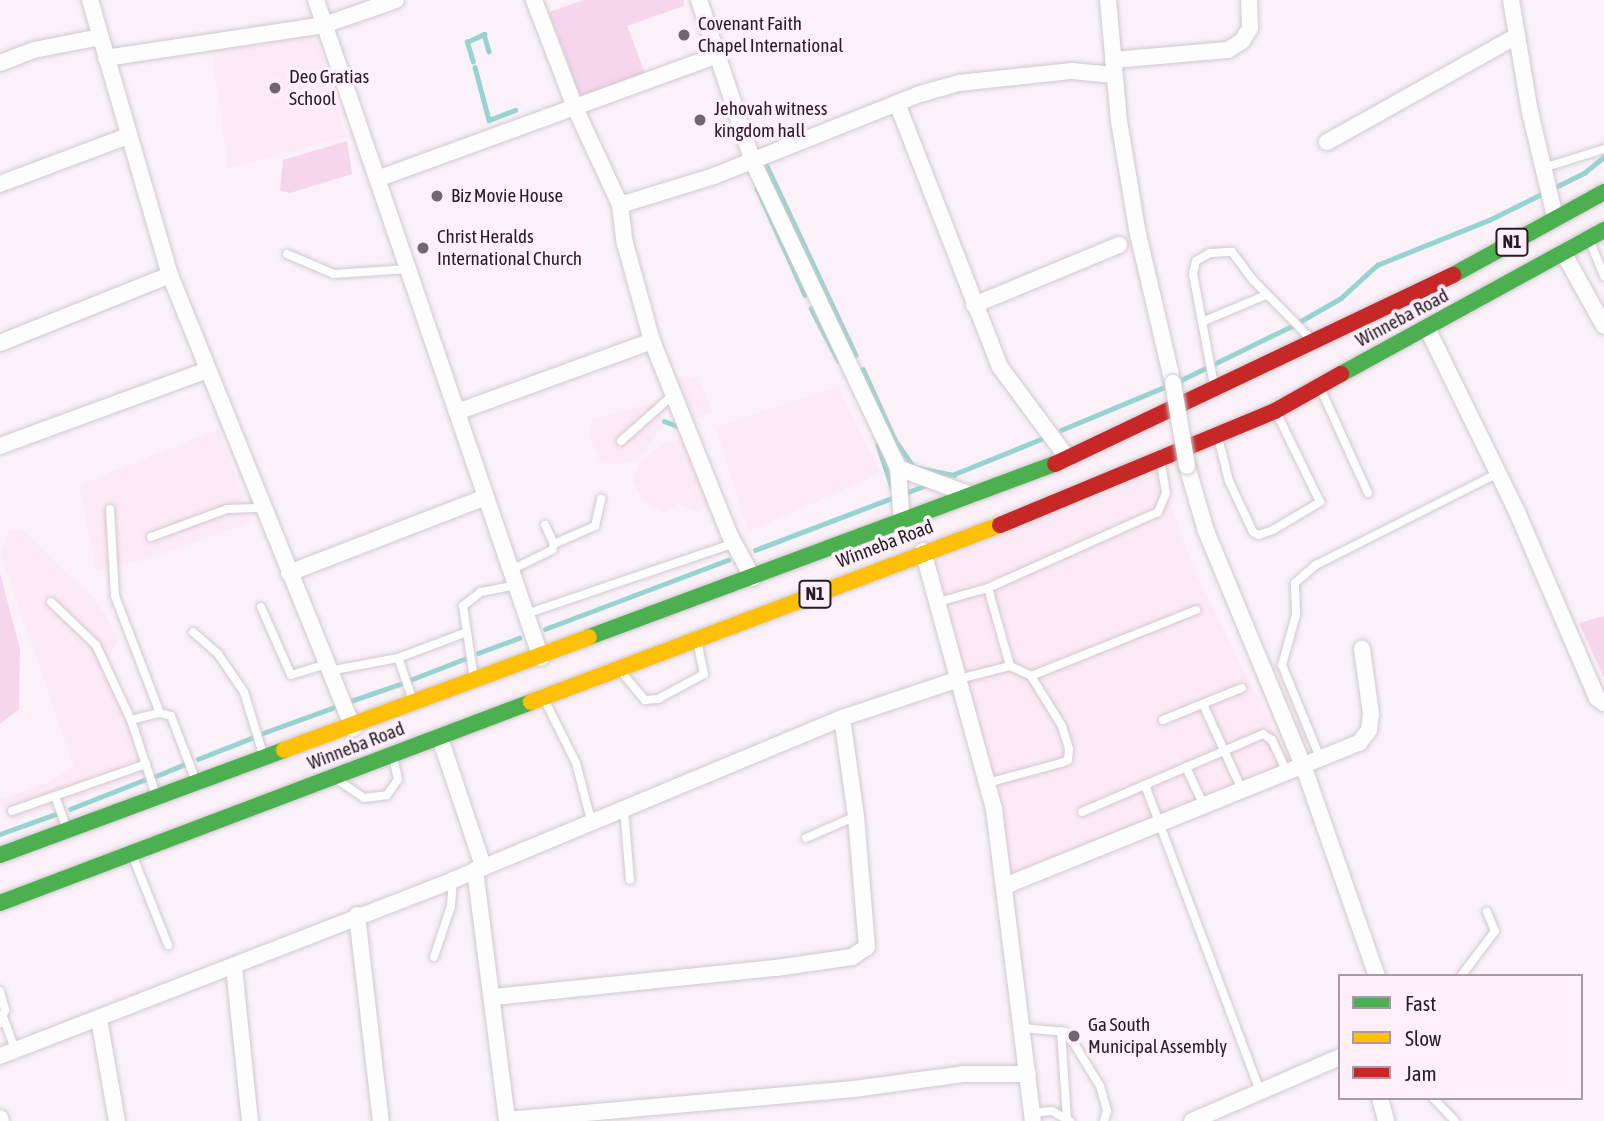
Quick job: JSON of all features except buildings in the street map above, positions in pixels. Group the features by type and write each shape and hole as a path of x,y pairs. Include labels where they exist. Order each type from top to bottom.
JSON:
{"highway":[{"name":"Winneba Road","path":"0,855 353,728 975,497 1068,459 1316,344 1604,192"},
{"name":"Winneba Road","path":"0,902 621,671 923,551 1053,505 1275,411 1564,254 1604,229"},
{"path":"98,819 114,860"}],"street":[{"path":"90,0 170,275 353,728"},
{"path":"316,0 541,658"},
{"path":"106,58 324,25 396,0"},
{"path":"534,0 576,110 620,205 625,243 652,341 734,543 753,578"},
{"path":"699,0 754,162 898,468 902,524"},
{"path":"1108,0 1114,67 1138,234 1172,383 1187,466 1206,531 1304,768 1376,974"},
{"path":"620,205 754,162 897,103 959,83 1012,75 1114,67 1228,50 1242,41 1251,28 1248,0"},
{"path":"1511,0 1555,218"},
{"path":"1327,142 1517,36"},
{"path":"0,63 41,48 100,37"},
{"path":"377,179 576,110 718,55"},
{"path":"897,103 1000,367 1068,459"},
{"path":"0,184 128,136"},
{"path":"974,305 1119,245"},
{"path":"1564,254 1604,326"},
{"path":"0,343 170,275"},
{"path":"1427,328 1499,473 1597,698 1604,704"},
{"path":"457,412 652,341"},
{"path":"0,446 208,370"},
{"path":"898,468 975,497"},
{"path":"289,573 486,497"},
{"path":"923,551 935,603 987,783 1007,885 1032,1117"},
{"path":"1007,885 1304,768 1359,743 1368,730 1362,649"},
{"path":"7,1053 99,1020 357,915 453,880 591,820 624,809 842,718 959,679"},
{"path":"494,997 852,957 867,947 868,929 856,816 842,718"},
{"path":"440,738 479,868 507,1121 854,1089 963,1074 1028,1074"},
{"path":"357,915 381,1121"},
{"path":"234,967 250,1121"},
{"path":"99,1020 117,1121"},
{"path":"1192,1121 1338,1058"},
{"path":"1381,1100 1386,1121"}],"lane":[{"path":"1543,168 1604,149"},
{"path":"1588,238 1604,276"},
{"path":"1215,391 1194,266 1209,253 1232,252 1266,295 1316,344"},
{"path":"287,254 334,274 408,269"},
{"path":"1202,322 1266,295"},
{"path":"1320,387 1368,494"},
{"path":"621,441 675,394"},
{"path":"1218,435 1229,481 1253,532 1258,535 1273,530 1320,502 1275,411"},
{"path":"935,603 988,587 1158,512 1166,494 1160,459"},
{"path":"1321,760 1282,665 1296,615 1295,583 1316,565 1499,473"},
{"path":"554,544 595,526 601,499"},
{"path":"151,537 227,509 262,508"},
{"path":"110,509 115,596 160,712"},
{"path":"479,680 464,633 463,606 469,597 513,577 552,550 554,544 545,525"},
{"path":"526,614 734,543"},
{"path":"988,587 1010,666"},
{"path":"51,602 96,645 131,720 157,798"},
{"path":"261,607 291,675 398,658 464,633"},
{"path":"1031,676 1196,610"},
{"path":"193,632 218,654 244,692 265,760"},
{"path":"621,671 635,693 645,700 658,699 704,674 697,642"},
{"path":"398,658 414,705"},
{"path":"959,679 1010,666 1031,676 1062,726 1068,760 987,783"},
{"path":"1163,720 1242,688"},
{"path":"544,699 576,763 591,820"},
{"path":"1203,704 1243,792"},
{"path":"131,720 160,712 171,716 198,784"},
{"path":"1082,812 1267,734 1288,774"},
{"path":"334,777 356,796 387,795 398,779 392,754"},
{"path":"12,811 146,764"},
{"path":"1186,767 1204,807"},
{"path":"1145,785 1163,823 1260,1091"},
{"path":"55,796 67,830"},
{"path":"624,809 630,880"},
{"path":"806,838 856,816"},
{"path":"131,854 168,945"},
{"path":"434,957 451,906 453,880"},
{"path":"1463,974 1495,931 1487,912"},
{"path":"0,990 7,1053"},
{"path":"1023,1028 1061,1031 1097,1078 1107,1111 1104,1121"},
{"path":"1061,1031 1068,1120"},
{"path":"1435,1100 1455,1121"},
{"path":"1032,1117 1052,1111 1068,1120"}],"shaded area":[{"path":"584,0 684,0 684,6 627,26 645,73 581,98 549,12"},
{"name":"Deo Gratias School","path":"309,36 320,47 346,137 228,168 212,52"},
{"path":"347,141 352,174 290,193 280,191 283,160"},
{"path":"698,376 712,412 695,419 677,380"},
{"path":"838,386 881,473 748,532 716,427"},
{"path":"655,402 663,424 642,457 617,465 601,463 590,438 592,419"},
{"path":"219,429 251,522 148,559 96,571 79,485"},
{"path":"682,440 694,442 713,494 708,506 695,511 679,504 665,513 643,502 632,478 643,458 665,443"},
{"path":"1158,473 1196,573 1291,766 1012,880 932,564"},
{"path":"10,530 24,531 96,600 119,639 108,659 116,686 150,739 142,776 17,820 9,818 0,800 46,783 74,767 0,553"},
{"path":"0,573 20,649 19,709 0,724"},
{"path":"1604,616 1604,678 1579,623"}],"waterway":[{"path":"473,62 467,42 484,34 489,51"},
{"path":"475,67 489,120 515,110"},
{"path":"1177,382 1292,326 1341,298 1377,265 1489,220 1584,173 1604,157"},
{"path":"766,164 856,355"},
{"path":"757,188 805,295"},
{"path":"811,308 838,360"},
{"path":"863,369 895,440 914,467 954,475"},
{"path":"1061,430 1169,385"},
{"path":"664,421 680,427"},
{"path":"952,475 1046,437"},
{"path":"878,445 892,487"},
{"path":"905,493 927,485"},
{"path":"755,550 897,496"},
{"path":"545,629 728,560"},
{"path":"478,653 519,638"},
{"path":"410,680 464,659"},
{"path":"348,702 400,684"},
{"path":"263,733 338,706"},
{"path":"198,759 254,737"},
{"path":"156,776 185,764"},
{"path":"70,809 146,779"},
{"path":"0,834 56,814"}],"traffic: fast":[{"path":"1453,275 1604,192"},
{"path":"1341,374 1604,230"},
{"path":"589,637 1055,464"},
{"path":"0,903 531,702"},
{"path":"0,855 284,750"}],"traffic: slow":[{"path":"531,702 1000,525"},
{"path":"284,750 589,637"}],"traffic: jam":[{"path":"1055,464 1453,275"},
{"path":"1000,525 1275,411 1341,374"}],"place":[{"name":"Covenant Faith Chapel International","path":"684,35"},
{"name":"Deo Gratias School","path":"275,88"},
{"name":"Jehovah witness kingdom hall","path":"700,120"},
{"name":"Biz Movie House","path":"437,196"},
{"name":"Christ Heralds International Church","path":"423,248"},
{"name":"Ga South Municipal Assembly","path":"1074,1036"}]}
